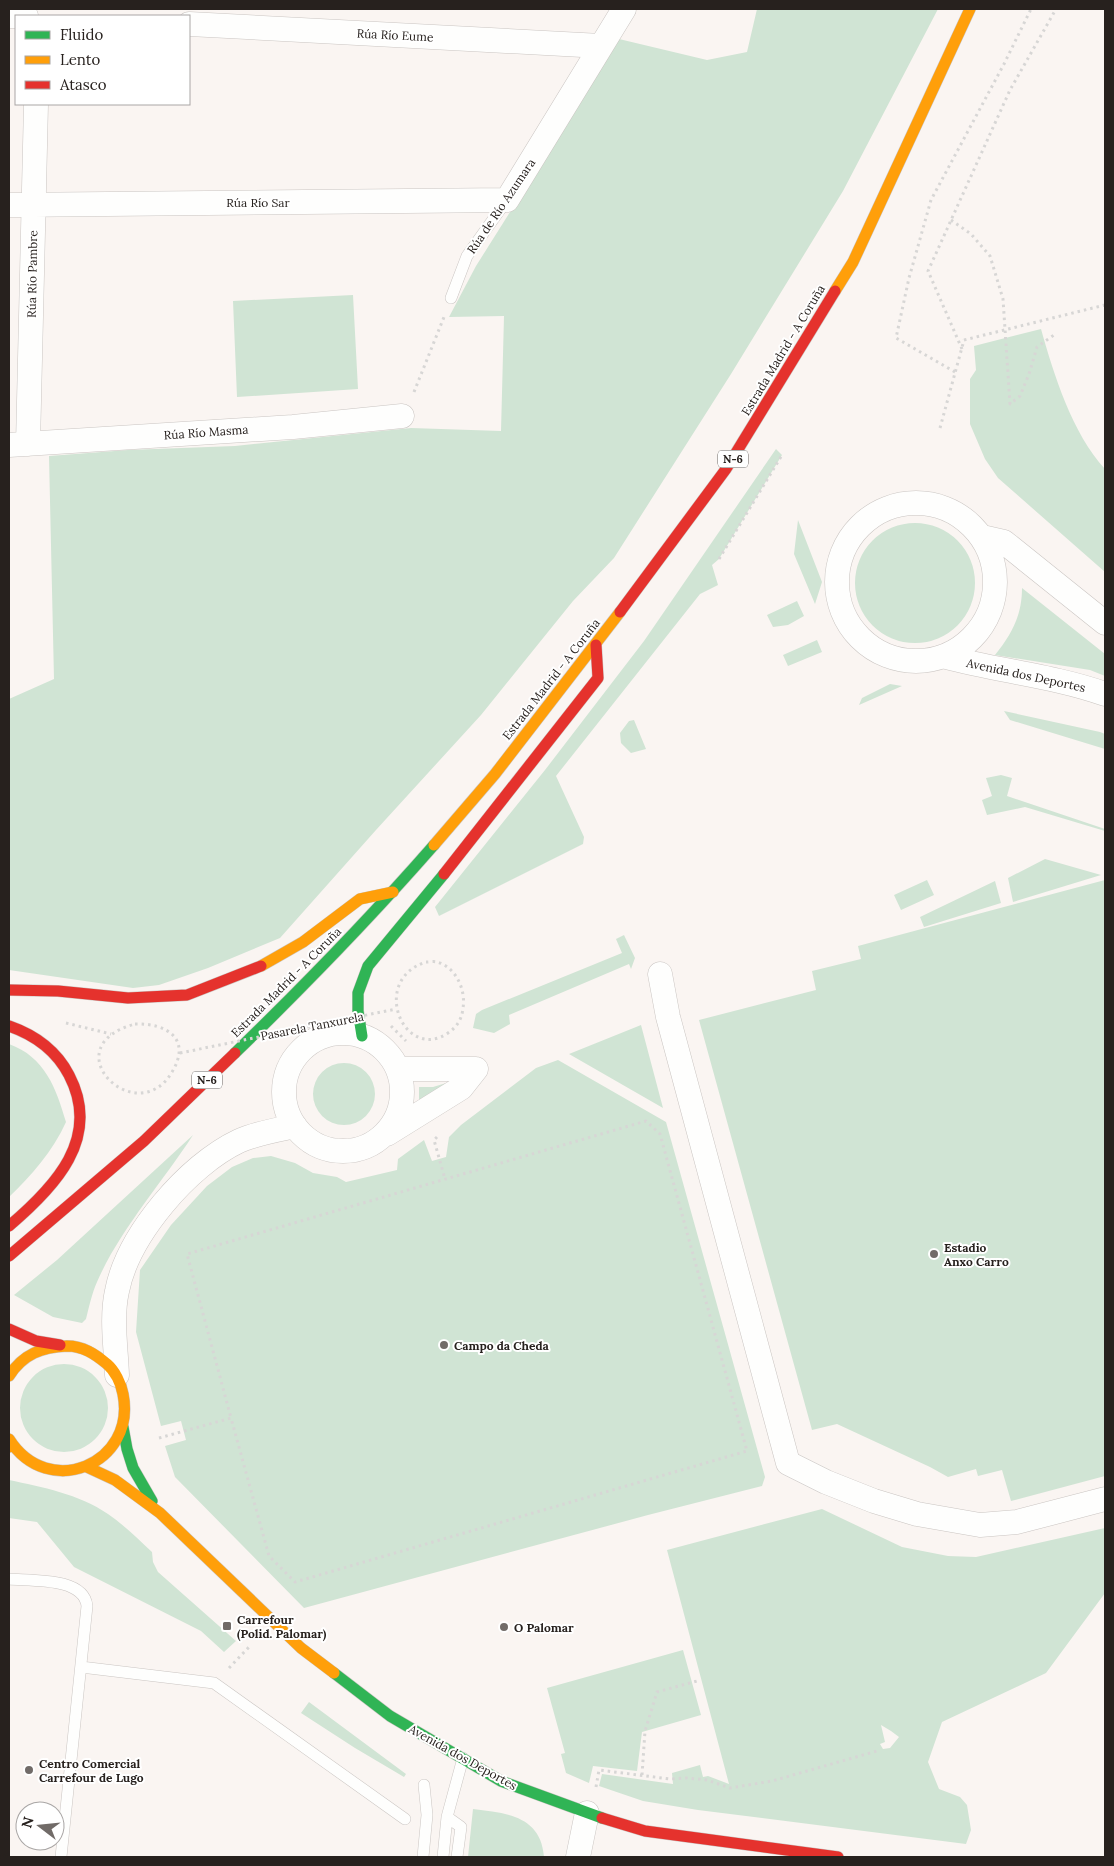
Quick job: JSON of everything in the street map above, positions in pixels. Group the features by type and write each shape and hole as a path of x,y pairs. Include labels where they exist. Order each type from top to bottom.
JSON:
{"main road":[{"name":"Estrada Madrid - A Coruña","path":"9,1256 144,1141 299,991 393,892 494,774 596,645 726,469 853,262 970,9"},
{"path":"362,1036 358,1011 358,993 368,966 598,678 596,645"},
{"path":"9,990 58,991 128,998 187,995 258,968 303,942 360,899 393,892"},
{"path":"9,1026 24,1031 46,1044 62,1061 74,1084 81,1106 81,1127 57,1179 30,1209 9,1226"},
{"path":"9,1329 36,1341 77,1346 92,1352 107,1362 117,1375 124,1391 126,1409 123,1426 115,1444 103,1458 87,1467 66,1471 46,1469 28,1460 10,1444"},
{"path":"9,1375 23,1359 40,1349 60,1345"},
{"path":"9,1375 11,1356"},
{"name":"Avenida dos Deportes","path":"123,1426 133,1468 160,1513"},
{"name":"Avenida dos Deportes","path":"87,1467 115,1480 160,1513 301,1648 390,1716 501,1781 587,1813 645,1831 838,1857"}],"street":[{"name":"Rúa de Río Azumara","path":"507,200 624,9"},
{"name":"Rúa Río Eume","path":"190,24 601,46"},
{"name":"Rúa Río Pambre","path":"19,445 33,204 36,105"},
{"name":"Rúa Río Sar","path":"9,205 507,200"},
{"name":"Rúa Río Masma","path":"19,445 283,427 402,416"},
{"path":"920,503 940,506 968,522 982,536 995,571 992,607 976,635 946,657 920,662 899,661 867,646 848,624 841,609 838,600 837,573 840,559 853,534 881,510 894,506 920,503"},
{"path":"982,536 1004,542 1105,623"},
{"name":"Avenida dos Deportes","path":"946,657 983,667 1063,682 1105,694"},
{"path":"660,974 668,1017 788,1463 826,1482 874,1501 917,1514 980,1525 1016,1522 1105,1499"},
{"path":"382,1138 394,1123 401,1106 402,1087 398,1069 389,1054 376,1043 362,1036 343,1033 326,1036 309,1044 296,1057 287,1073 284,1091 286,1110 295,1126 308,1140 326,1149 346,1152 365,1148 382,1138 461,1088 476,1069 398,1069"},
{"path":"117,1375 114,1310 116,1292 130,1253 146,1227 165,1202 187,1179 220,1152 238,1141 255,1134 295,1126"},
{"path":"578,1857 587,1813"}],"lane":[{"name":"Rúa de Río Azumara","path":"451,298 467,256 507,200"},
{"path":"9,1579 69,1584 82,1592 87,1599 61,1857"},
{"path":"81,1667 214,1683 405,1819"},
{"path":"443,1857 447,1817 463,1758"},
{"path":"423,1857 427,1815 424,1785"},
{"path":"447,1817 461,1827 457,1857"}],"path":[{"path":"955,372 896,338 909,278 931,200 1004,64 1031,9"},
{"path":"962,349 928,271 1010,90 1056,9"},
{"path":"951,220 971,234 990,256 1002,299 1010,404 1020,396 1037,347 1054,335"},
{"path":"402,416 412,398 451,298"},
{"path":"940,428 964,340 1105,305"},
{"path":"719,559 782,455"},
{"path":"426,962 438,962 457,976 463,996 464,1007 461,1017 456,1027 438,1039 424,1039 413,1035 398,1016 396,1009 399,984 405,973 415,965 426,962"},
{"path":"383,1004 391,1027 411,1046"},
{"name":"Pasarela Tanxurela","path":"180,1052 396,1009"},
{"path":"135,1024 148,1024 169,1031 178,1040 180,1052 176,1065 166,1082 158,1088 136,1093 114,1085 103,1075 99,1061 100,1048 104,1040 111,1034 135,1024"},
{"path":"646,1121 660,1134 746,1451 295,1582 269,1556 230,1418 187,1254 646,1121"},
{"path":"441,1134 434,1140 445,1179"},
{"path":"158,1438 230,1418"},
{"path":"214,1683 249,1646"},
{"path":"642,1776 645,1731 657,1692 697,1681"},
{"path":"596,1790 598,1770 670,1779 708,1780 730,1788 772,1781 877,1751"}],"green space":[{"path":"757,9 938,9 843,191 731,374 614,558 573,601 481,715 280,938 208,968 159,985 133,988 9,970 9,699 54,679 49,456 128,450 235,446 411,428 501,431 504,316 449,317 476,266 619,39 707,60 747,52"},
{"path":"353,295 358,389 237,397 233,301"},
{"path":"1041,329 1058,384 1074,421 1093,455 1105,469 1105,572 998,478 985,459 970,424 970,379 976,370 974,346"},
{"path":"776,449 782,455 719,559 712,565 718,585 700,594 556,776 584,837 583,844 439,916 435,907 545,770 644,641"},
{"path":"798,520 822,582 815,604 794,554"},
{"path":"915,523 938,527 958,540 971,560 975,583 971,606 958,626 938,639 915,643 892,639 872,626 859,606 855,583 859,560 872,540 892,527"},
{"path":"1022,588 1105,654 1105,676 1090,670 995,655 1015,624 1022,598"},
{"path":"797,601 804,616 788,625 773,627 767,615"},
{"path":"817,640 822,652 788,666 783,655"},
{"path":"890,684 902,686 859,705 862,698"},
{"path":"1004,711 1100,732 1105,734 1105,749 1010,720"},
{"path":"634,720 646,749 631,753 621,743 620,733 629,721"},
{"path":"1001,775 1012,778 1007,796 1105,829 1105,831 1025,807 987,815 982,800 992,796 986,778"},
{"path":"1045,859 1101,875 1013,902 1008,878"},
{"path":"927,880 934,895 901,910 894,895"},
{"name":"Estadio Anxo Carro","path":"1105,880 1105,1476 1011,1501 1002,1470 978,1476 976,1469 948,1477 837,1424 812,1430 699,1020 816,990 812,971 861,959 858,946"},
{"path":"995,881 1001,903 924,927 920,917"},
{"path":"624,935 635,958 631,969 629,964 509,1015 510,1024 494,1033 473,1028 476,1014 482,1010 622,953 616,939"},
{"path":"641,1025 663,1108 569,1054"},
{"path":"9,1044 32,1057 40,1065 53,1086 66,1122 55,1143 41,1162 9,1197"},
{"name":"Campo da Cheda","path":"558,1060 666,1122 765,1477 762,1486 304,1608 175,1477 165,1446 186,1440 181,1421 161,1426 136,1332 140,1270 171,1225 207,1186 232,1167 253,1158 271,1156 295,1163 313,1173 337,1177 346,1182 397,1170 398,1159 424,1140 432,1161 446,1157 449,1137 461,1125 536,1068"},
{"path":"338,1063 350,1063 366,1072 373,1082 375,1094 373,1106 366,1116 350,1125 338,1125 327,1120 318,1111 313,1100 313,1088 318,1077 327,1068"},
{"path":"456,1080 419,1101 419,1087 433,1087"},
{"path":"193,1135 117,1244 97,1282 86,1319 82,1323 53,1317 14,1295 57,1260"},
{"path":"64,1364 81,1367 89,1371 101,1383 105,1391 108,1408 105,1425 101,1433 89,1445 81,1449 64,1452 47,1449 39,1445 27,1433 23,1425 20,1408 23,1391 27,1383 39,1371 47,1367"},
{"path":"9,1480 73,1496 108,1514 152,1552 153,1562 158,1572 236,1641 224,1652 201,1631 74,1567 37,1522 9,1518"},
{"path":"822,1509 902,1547 948,1556 976,1557 1105,1528 1105,1593 1046,1673 942,1722 928,1762 939,1789 960,1797 967,1805 971,1830 966,1844 698,1810 643,1801 599,1786 602,1774 673,1784 672,1773 700,1765 703,1777 708,1776 729,1784 667,1550","holes":["881,1725 899,1737 890,1748 883,1749 880,1744 885,1742"]},
{"path":"683,1650 701,1715 642,1732 637,1771 593,1766 589,1783 566,1773 561,1754 565,1753 547,1688"},
{"path":"309,1702 406,1774 404,1777 301,1713"},
{"path":"473,1809 510,1815 529,1825 541,1843 544,1857 468,1857"}],"traffic: fast":[{"path":"235,1053 337,951 434,845"},
{"path":"362,1036 358,1011 358,993 368,966 444,874"},
{"path":"123,1427 133,1468 152,1501"},
{"path":"334,1673 390,1716 501,1781 602,1818"}],"traffic: slow":[{"path":"835,291 853,262 970,9"},
{"path":"434,845 495,774 620,612"},
{"path":"261,966 303,942 360,899 393,892"},
{"path":"9,1376 20,1362 41,1350 67,1346 84,1349 102,1360 115,1374 123,1394 124,1419 117,1439 103,1455 86,1466 66,1470 45,1468 26,1458 9,1439"},
{"path":"9,1447 13,1446"},
{"path":"87,1467 115,1480 160,1513 301,1648 334,1673"}],"traffic: jam":[{"path":"620,612 726,469 835,291"},
{"path":"444,874 598,678 596,645"},
{"path":"9,990 58,991 128,998 187,995 261,966"},
{"path":"9,1026 28,1034 44,1044 58,1058 69,1075 78,1098 80,1120 77,1140 69,1160 57,1178 9,1226"},
{"path":"9,1256 144,1141 235,1053"},
{"path":"9,1329 36,1341 60,1345"},
{"path":"602,1818 645,1831 838,1857"}],"place":[{"name":"Estadio Anxo Carro","path":"934,1254"},
{"name":"Campo da Cheda","path":"444,1345"},
{"name":"Carrefour (Polid. Palomar)","path":"227,1626"},
{"name":"O Palomar","path":"504,1627"},
{"name":"Centro Comercial Carrefour de Lugo","path":"29,1770"}]}
